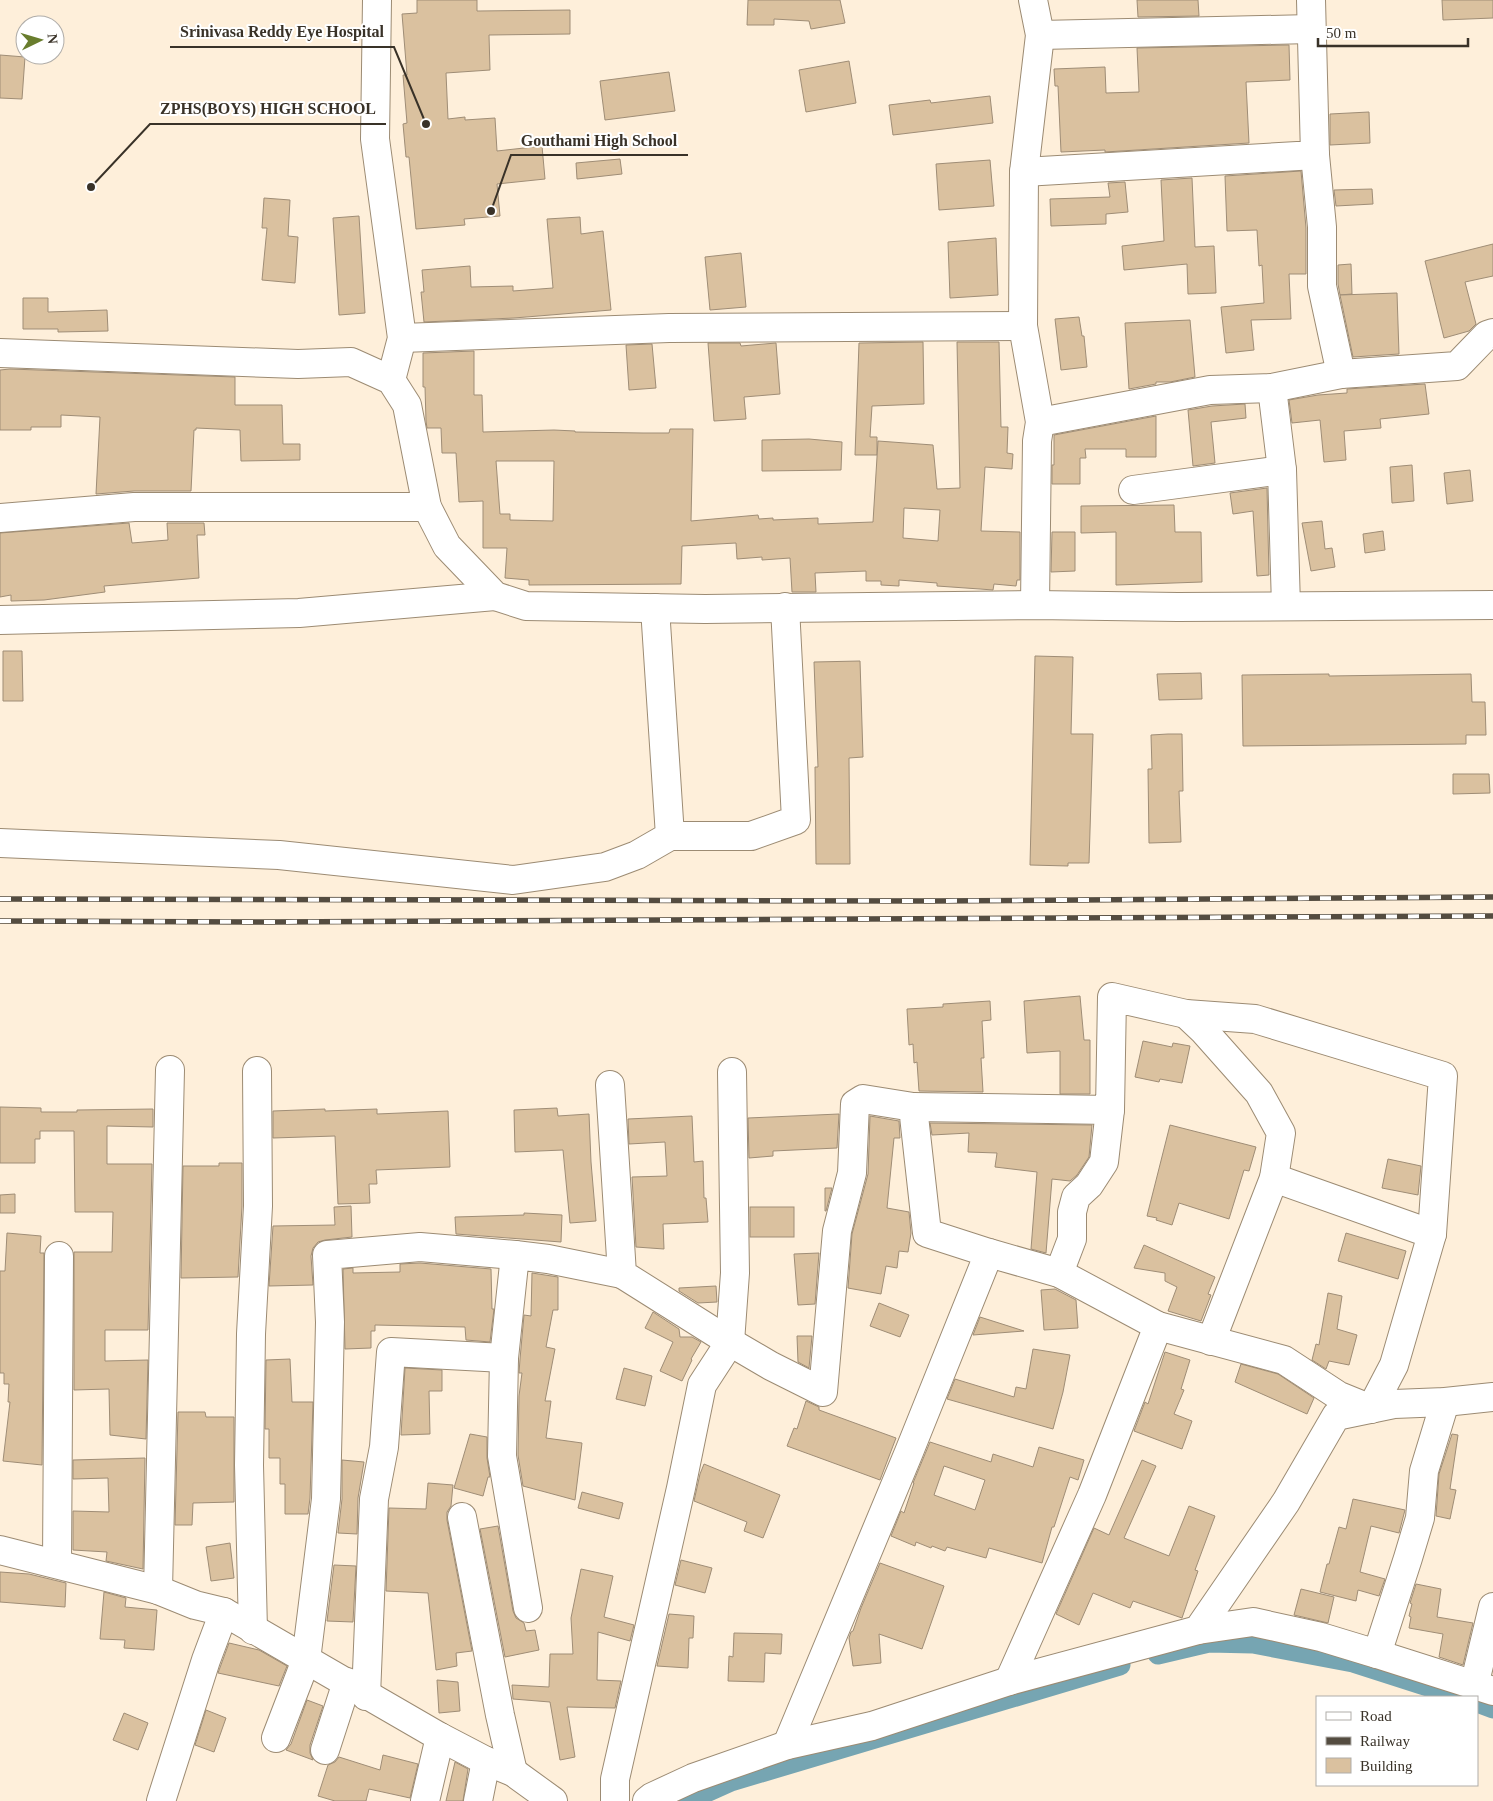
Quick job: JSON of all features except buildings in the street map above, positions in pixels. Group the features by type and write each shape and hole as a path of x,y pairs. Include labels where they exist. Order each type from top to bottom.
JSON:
{"street":[{"path":"377,0 375,138 402,338 390,380"},
{"path":"1033,0 1040,35 1024,172 1023,326 1040,422 1037,441 1035,605"},
{"path":"1311,0 1315,155 1322,227 1322,286 1341,374"},
{"path":"1040,35 1311,29"},
{"path":"1024,172 1315,155"},
{"path":"402,338 669,328 1023,326"},
{"path":"1040,422 1210,390 1272,388 1341,374 1457,366 1487,335 1493,333"},
{"path":"0,353 298,364 351,362 390,380 407,405 427,507 447,546 495,596"},
{"path":"1272,388 1282,470 1286,606"},
{"path":"1133,490 1282,470"},
{"path":"0,518 134,508 427,507"},
{"path":"0,620 299,613 495,596 526,606 656,608 1035,605 1493,605"},
{"path":"0,843 279,855 513,880 605,867 637,855 670,836 751,836 796,820 785,607"},
{"path":"656,608 670,836"},
{"path":"1059,1273 1072,1239 1072,1212 1076,1197 1088,1185 1104,1162 1110,1110 1112,997 1186,1014 1255,1019 1443,1076 1432,1234 1394,1365 1371,1409"},
{"path":"1186,1014 1204,1030 1259,1093 1281,1133 1274,1178 1211,1341"},
{"path":"158,1590 170,1070"},
{"path":"253,1630 249,1466 251,1334 258,1206 257,1071"},
{"path":"616,1801 615,1779 681,1488 702,1385 730,1342 735,1273 732,1072"},
{"path":"610,1085 622,1274"},
{"path":"276,1738 306,1660 326,1499 330,1322 327,1255 420,1248 548,1259 622,1274 730,1342 771,1366 823,1392 837,1231 852,1173 856,1104 864,1099 913,1108 1110,1110"},
{"path":"913,1108 927,1234 1059,1273 1158,1326 1284,1360 1339,1396 1371,1409"},
{"path":"1274,1178 1432,1234"},
{"path":"788,1745 989,1253"},
{"path":"57,1563 59,1256"},
{"path":"515,1256 504,1358 502,1456 528,1608"},
{"path":"1010,1681 1092,1495 1158,1326"},
{"path":"325,1750 356,1689 374,1499 384,1447 391,1352 504,1358"},
{"path":"1198,1630 1286,1502 1336,1416 1394,1404 1445,1402 1493,1397"},
{"path":"1376,1654 1420,1518 1424,1471 1445,1402"},
{"path":"462,1518 500,1715 513,1772"},
{"path":"0,1550 158,1590 195,1605 224,1612 440,1737 486,1761 513,1772 553,1801"},
{"path":"647,1801 693,1778 788,1745 872,1726 1010,1681 1198,1630 1253,1622 1320,1637 1484,1688 1493,1607"},
{"path":"160,1801 206,1660 224,1612"},
{"path":"426,1801 440,1737"},
{"path":"478,1801 486,1761"}],"waterway":[{"path":"1158,1654 1209,1642 1253,1643 1353,1662 1459,1696"},
{"path":"686,1801 731,1781 1120,1665"},
{"path":"1478,1702 1493,1708"}],"railway":[{"path":"0,899 933,901 1493,897"},
{"path":"0,921 271,922 1493,916"}],"place":[{"name":"Srinivasa Reddy Eye Hospital","path":"426,124"},
{"name":"ZPHS(BOYS) HIGH SCHOOL","path":"91,187"},
{"name":"Gouthami High School","path":"491,211"}]}
